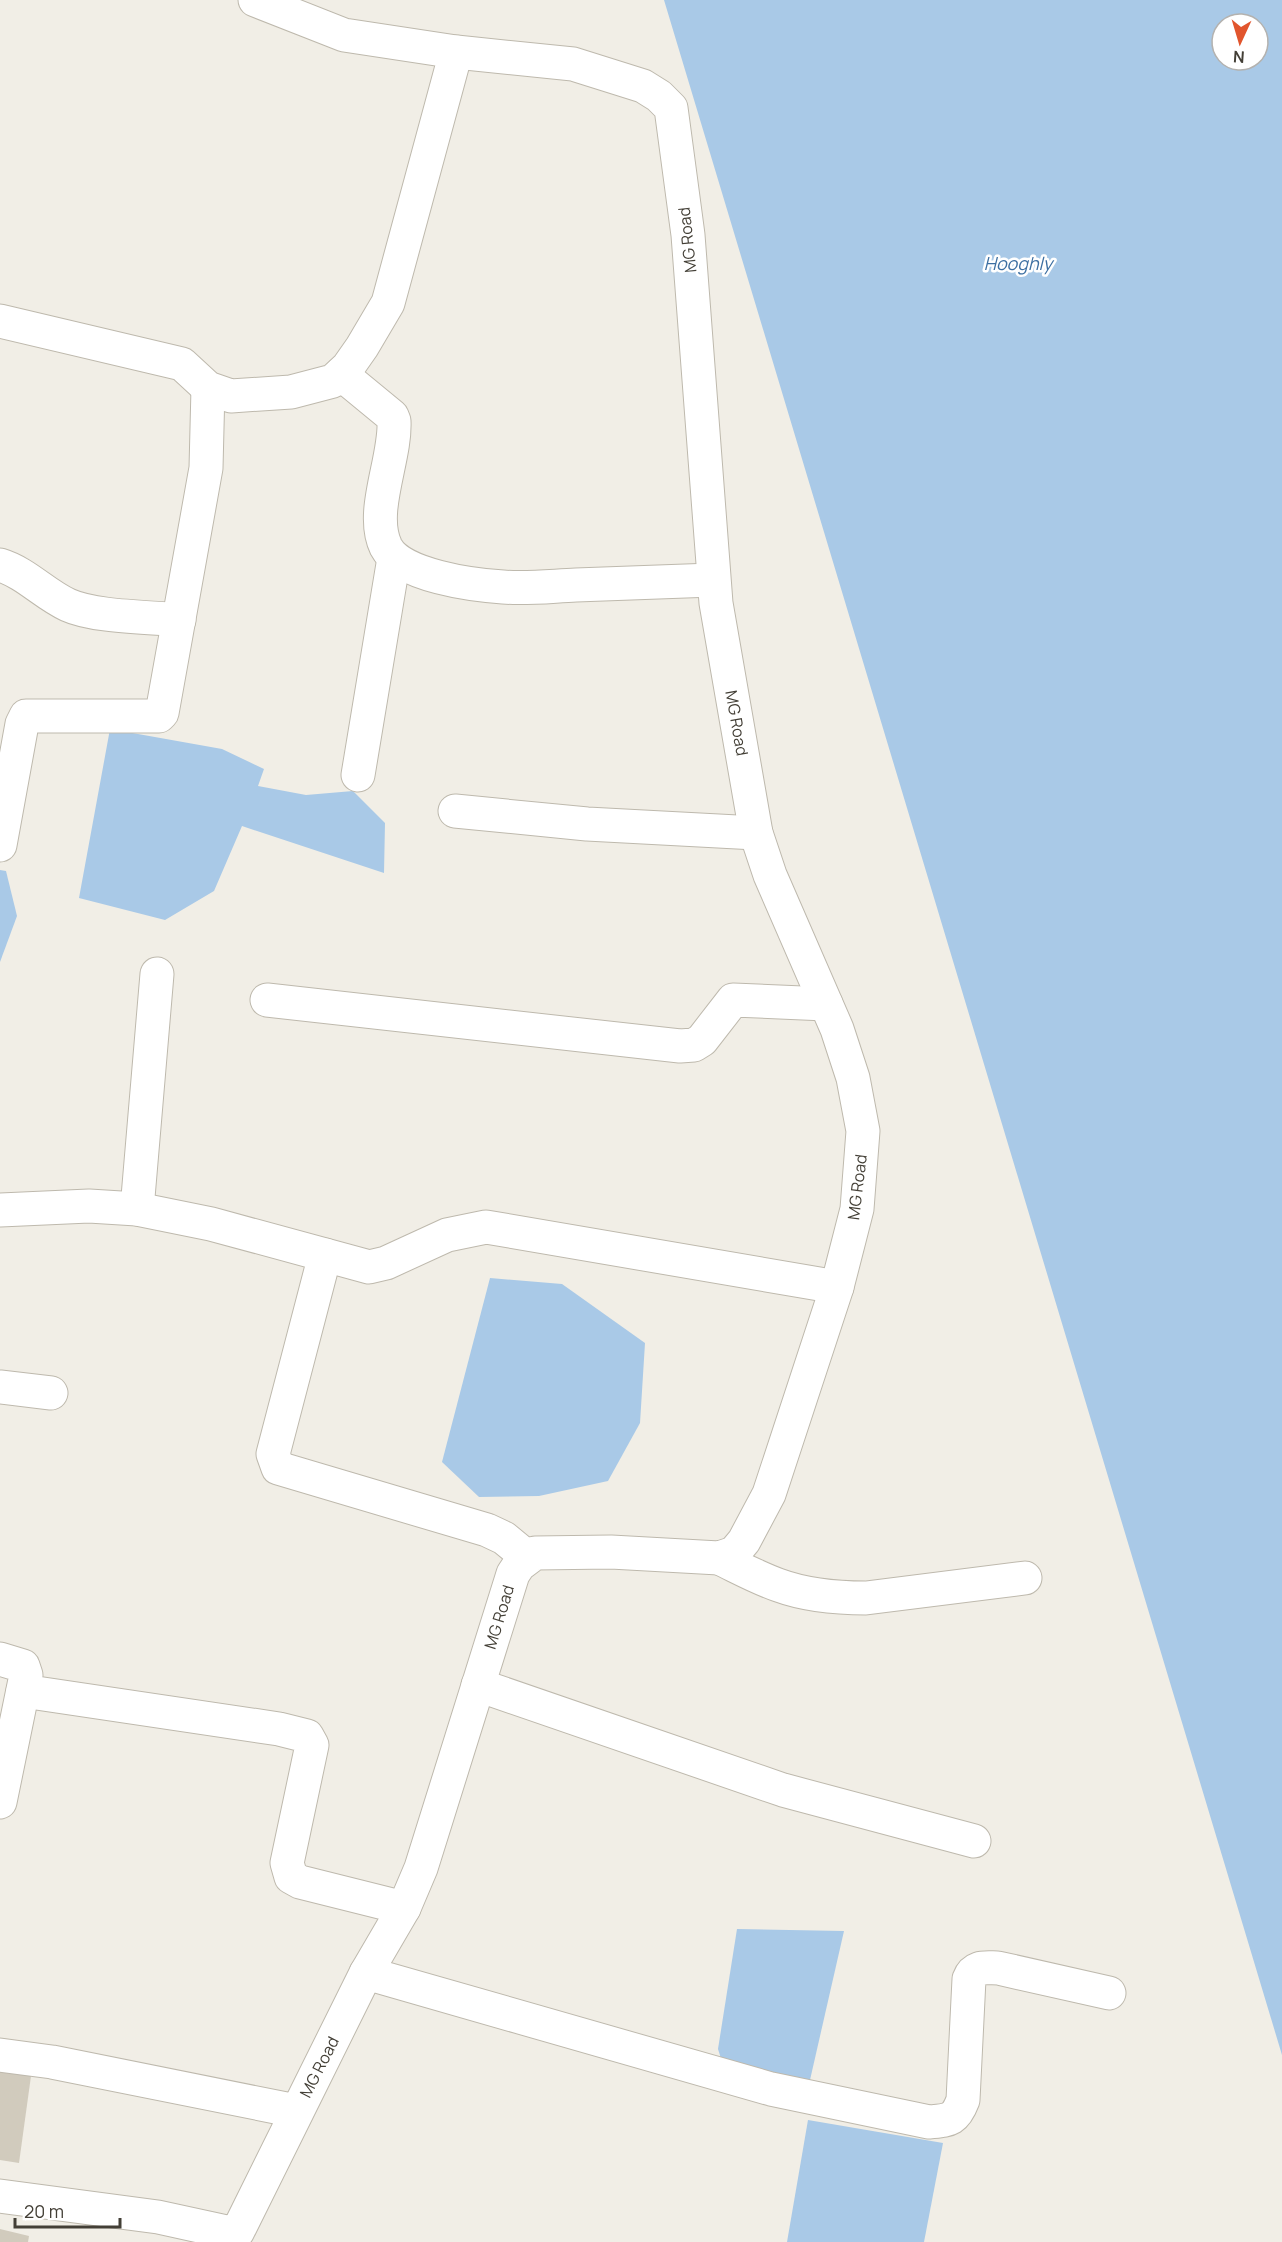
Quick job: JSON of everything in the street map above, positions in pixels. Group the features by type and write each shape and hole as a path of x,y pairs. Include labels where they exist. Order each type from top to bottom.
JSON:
{"street":[{"name":"MG Road","path":"255,0 344,35 456,52 573,64 643,86 659,96 671,108 688,235 713,580 756,833 770,875 837,1029 853,1078 863,1131 857,1209 837,1287 770,1494 744,1541 734,1553 719,1558"},
{"path":"0,321 175,362 188,367 208,388 220,393 240,396 291,392 333,381 362,347 387,303 456,52"},
{"path":"341,374 392,416 394,421 381,518 384,541 394,558 409,568 429,575 503,587 713,580"},
{"path":"0,845 12,713 137,717 159,716 164,708 206,468 208,388"},
{"path":"358,775 394,558"},
{"path":"0,565 17,571 66,604 83,611 179,620"},
{"path":"455,811 587,824 756,833"},
{"path":"137,1209 157,974"},
{"path":"267,1000 680,1046 694,1046 702,1040 733,1000 826,1004"},
{"path":"0,1210 89,1206 137,1209 211,1224 363,1266 377,1266 447,1235 486,1227 837,1287"},
{"path":"325,1256 273,1454 278,1468 487,1530 504,1538 527,1557 535,1553 611,1552 719,1558 777,1585 811,1593 850,1598 866,1598 1025,1578"},
{"path":"0,1387 51,1393"},
{"name":"MG Road","path":"0,2196 158,2217 236,2236 366,1973 404,1908 421,1868 513,1574 527,1557"},
{"path":"0,1659 24,1667 26,1675 2,1782"},
{"path":"478,1685 783,1790 974,1842"},
{"path":"23,1691 279,1729 307,1736 312,1745 287,1863 291,1877 300,1882 404,1908"},
{"path":"366,1973 783,2093 928,2121 950,2120 958,2113 963,2100 969,1979 974,1970 980,1967 998,1968 1108,1993"},
{"path":"0,2055 72,2066 296,2111"}],"water":[{"name":"Hooghly","path":"664,0 1282,0 1282,2055"},
{"path":"110,729 222,749 264,769 258,786 306,795 353,791 385,823 384,873 242,826 214,891 165,920 79,898"},
{"path":"0,870 6,871 17,916 0,962"},
{"path":"490,1278 562,1284 645,1343 640,1423 608,1481 539,1496 479,1497 442,1462"},
{"path":"737,1929 844,1931 810,2080 726,2075 718,2049"},
{"path":"808,2120 943,2143 924,2242 787,2242"}],"building":[{"path":"0,2071 31,2076 19,2163 0,2160"},
{"path":"0,2229 29,2236 28,2242 0,2242"}]}
